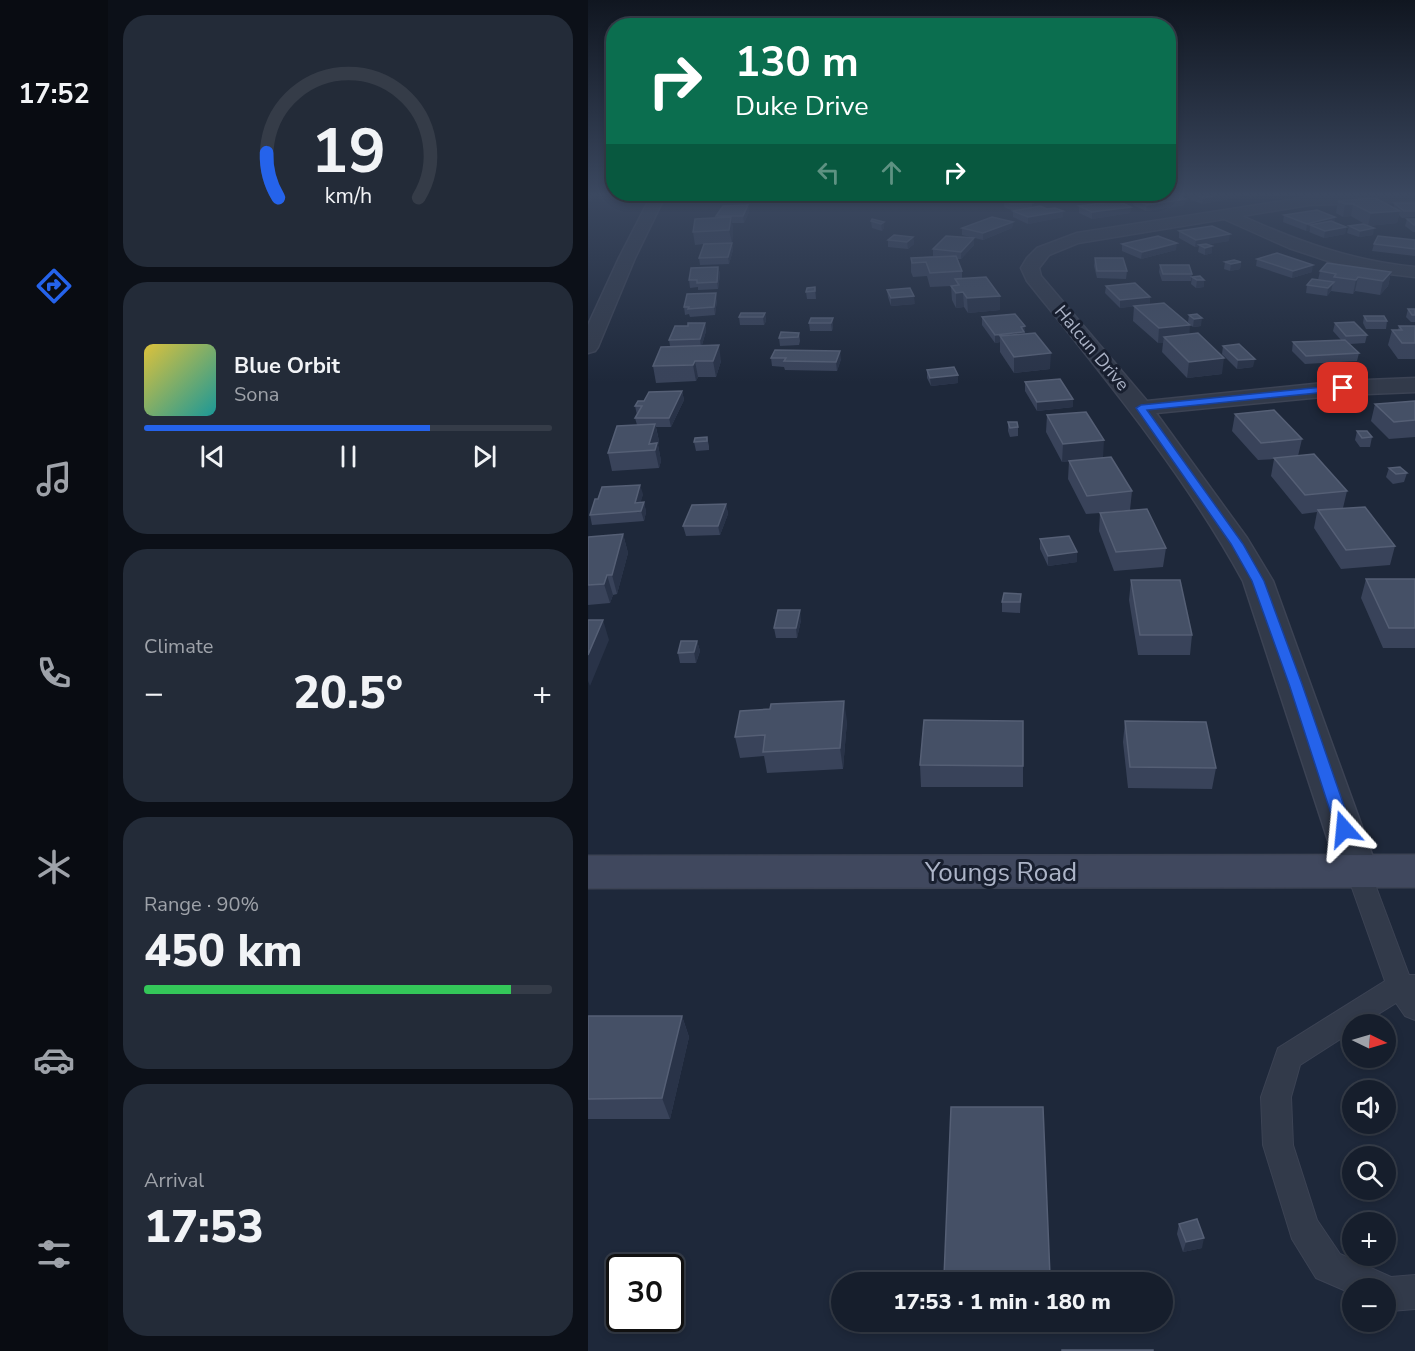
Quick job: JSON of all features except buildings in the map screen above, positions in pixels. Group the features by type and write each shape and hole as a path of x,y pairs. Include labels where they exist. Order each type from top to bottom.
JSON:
{"street":[{"path":"588,347 628,256"},
{"name":"Halcun Drive","path":"1036,256 1032,259 1030,268 1033,277 1141,408 1237,544 1258,581 1358,871"},
{"path":"1323,256 1376,268 1415,272"},
{"path":"1141,408 1343,388 1415,385"},
{"name":"Youngs Road","path":"588,872 1415,871"}],"lane":[{"path":"1356,1278 1328,1266 1303,1228 1278,1145 1276,1098 1288,1057 1410,993 1358,871"},
{"path":"1396,1294 1415,1292"}],"route":[{"path":"1343,388 1141,408 1237,544 1258,581 1344,829"}]}
